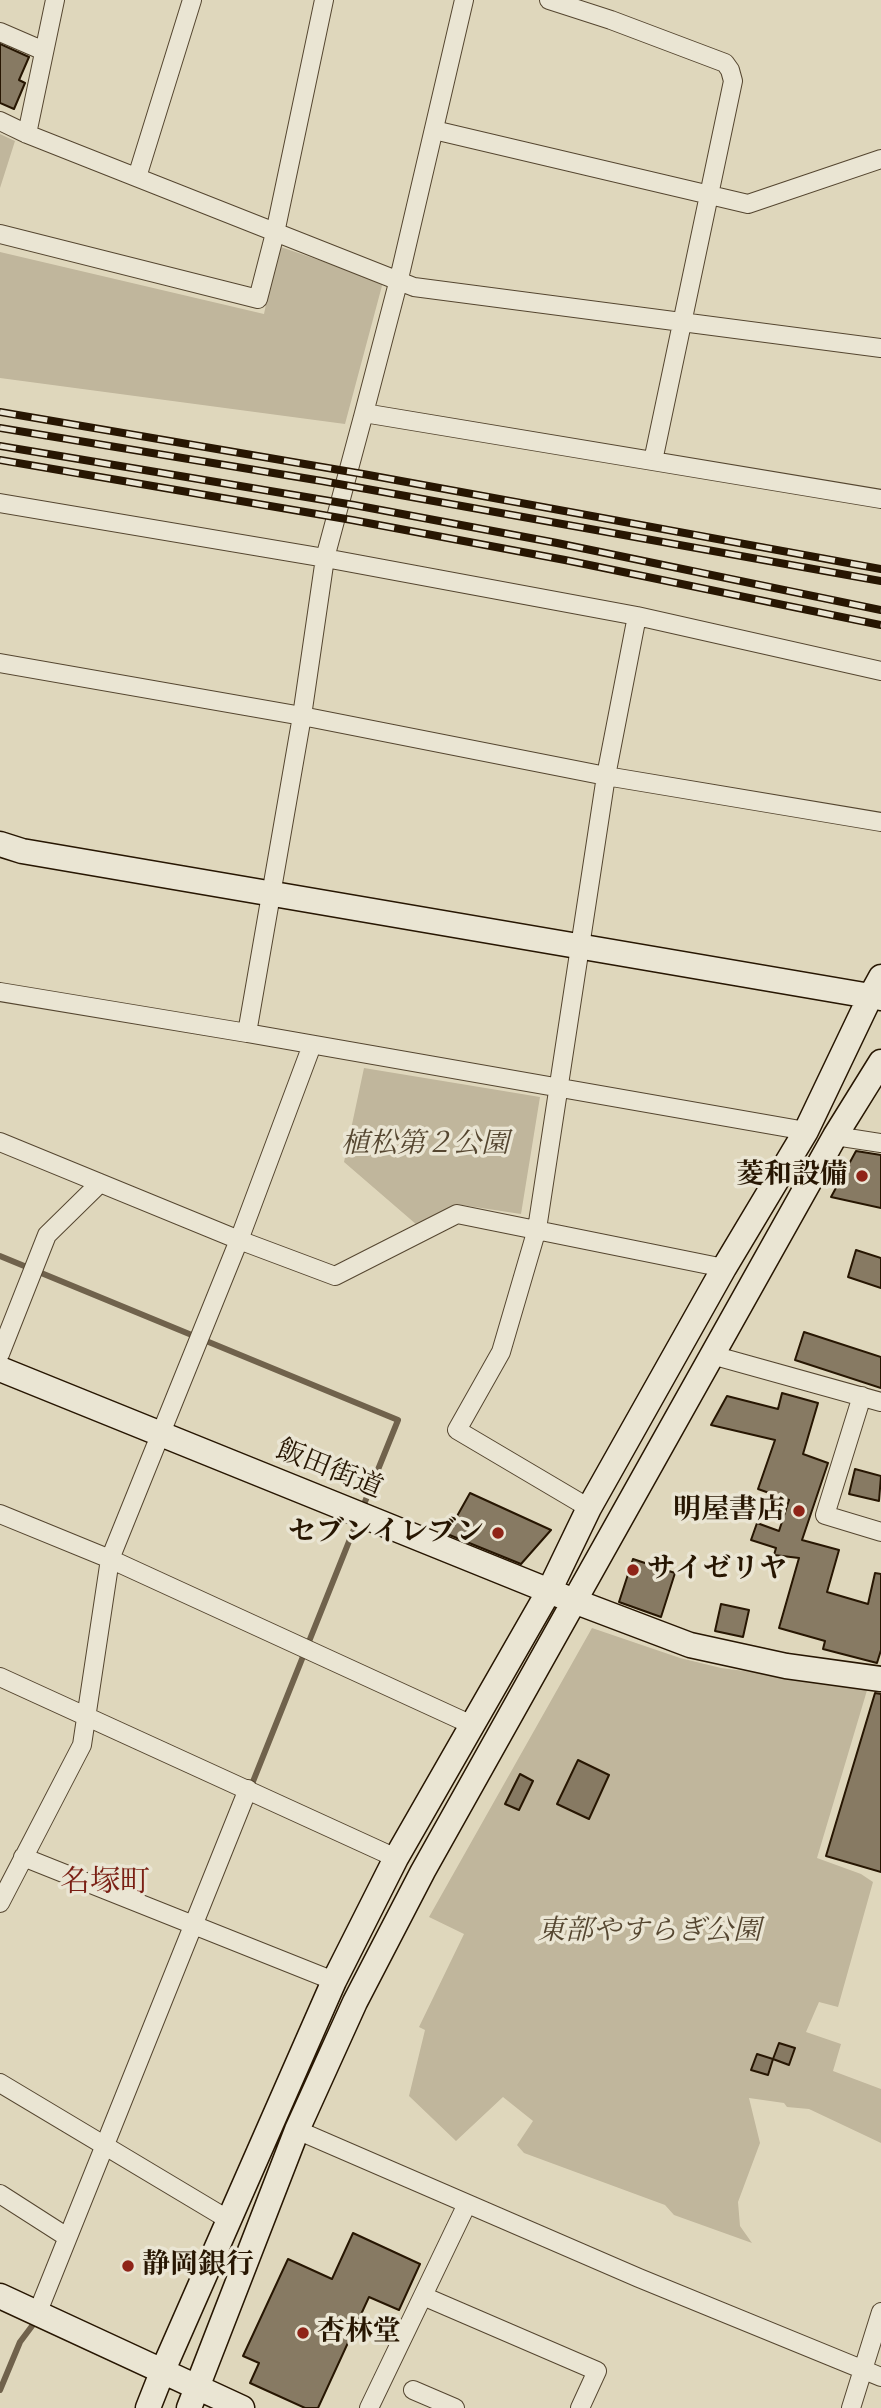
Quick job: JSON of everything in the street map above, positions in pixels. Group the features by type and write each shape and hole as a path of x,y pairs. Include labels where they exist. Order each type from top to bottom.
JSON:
{"street":[{"path":"27,134 55,0"},
{"path":"137,177 192,0"},
{"path":"0,234 258,299 275,233 324,0"},
{"path":"247,1032 302,716 325,558 398,282 464,0"},
{"path":"549,0 725,63 733,81 653,461"},
{"path":"0,32 44,51"},
{"path":"0,121 414,287 881,348"},
{"path":"434,130 748,204 881,159"},
{"path":"364,413 881,499"},
{"path":"0,503 325,558 637,616 881,671"},
{"path":"589,1508 457,1430 501,1352 537,1229 606,776 637,616"},
{"path":"0,663 302,716 606,776 881,822"},
{"path":"0,844 22,851 272,895 579,946 877,991 806,1131 724,1268 589,1508 549,1591 396,1858 334,1981 148,2408"},
{"path":"0,992 247,1032 806,1131"},
{"path":"0,1903 82,1745 110,1559 239,1240 312,1045"},
{"path":"194,2398 297,2130 355,2002 422,1871 835,1136 881,1062"},
{"path":"835,1136 881,1143"},
{"path":"0,1142 239,1240 335,1276 457,1214 724,1268"},
{"path":"0,1354 47,1235 100,1183"},
{"path":"712,1355 881,1402"},
{"name":"飯田街道","path":"0,1369 549,1591 690,1645 786,1666 881,1679"},
{"path":"862,1396 825,1515 881,1532"},
{"path":"0,1514 110,1559 472,1725"},
{"path":"0,1677 248,1788 396,1858"},
{"path":"37,2314 248,1788"},
{"path":"23,1857 334,1981"},
{"path":"0,2083 229,2220"},
{"path":"297,2130 639,2278 871,2372"},
{"path":"0,2194 67,2237"},
{"path":"369,2408 467,2204"},
{"path":"423,2295 597,2371 580,2408"},
{"path":"0,2296 163,2370 194,2398 242,2408"},
{"path":"851,2408 871,2372 881,2312"},
{"path":"413,2390 455,2408"}],"green space":[{"path":"0,134 15,141 0,188"},
{"path":"278,246 383,282 345,424 0,378 0,252 264,314"},
{"name":"植松第２公園","path":"364,1068 540,1097 521,1214 455,1204 417,1225 344,1162"},
{"name":"東部やすらぎ公園","path":"592,1628 680,1658 721,1668 868,1687 817,1858 861,1874 873,1882 838,2007 819,2002 806,2032 841,2044 833,2071 881,2089 881,2143 809,2109 749,2098 760,2143 738,2202 740,2226 752,2243 674,2215 665,2205 524,2153 517,2145 533,2121 503,2097 456,2141 409,2096 425,2030 419,2027 464,1934 429,1917"}],"building":[{"path":"0,44 29,57 19,80 25,83 14,109 0,103"},
{"name":"菱和設備","path":"856,1151 881,1155 881,1208 831,1197"},
{"path":"856,1250 881,1258 881,1288 848,1277"},
{"path":"804,1332 881,1357 881,1388 795,1360"},
{"path":"782,1393 818,1403 803,1454 828,1463 802,1540 839,1550 827,1592 868,1604 875,1573 881,1574 881,1650 877,1663 823,1649 825,1641 779,1628 799,1558 774,1555 776,1548 751,1540 757,1523 779,1531 789,1500 758,1489 775,1440 711,1425 727,1396 778,1409"},
{"path":"855,1469 881,1476 879,1501 849,1494"},
{"name":"セブンイレブン","path":"470,1493 551,1530 521,1564 447,1534"},
{"path":"633,1559 675,1573 661,1617 619,1602"},
{"path":"721,1604 749,1610 743,1637 715,1631"},
{"path":"875,1693 881,1694 881,1872 826,1856"},
{"path":"578,1760 609,1775 589,1819 557,1804"},
{"path":"520,1774 533,1781 519,1810 505,1804"},
{"path":"779,2043 795,2048 789,2065 773,2059"},
{"path":"757,2054 773,2059 768,2075 751,2070"},
{"name":"杏林堂","path":"353,2233 420,2264 399,2310 369,2297 318,2408 305,2408 250,2383 259,2363 243,2356 288,2259 332,2279"}],"waterway":[{"path":"0,1256 398,1420 362,1509"},
{"path":"250,1789 358,1519"},
{"path":"0,2390 20,2342 38,2318"}],"railway":[{"path":"0,412 363,474 881,569"},
{"path":"0,428 322,481 881,581"},
{"path":"0,446 354,505 557,543 881,610"},
{"path":"0,460 352,520 565,560 881,625"}],"place":[{"name":"菱和設備","path":"862,1176"},
{"name":"明屋書店","path":"799,1511"},
{"name":"セブンイレブン","path":"498,1533"},
{"name":"サイゼリヤ","path":"633,1570"},
{"name":"静岡銀行","path":"128,2266"},
{"name":"杏林堂","path":"303,2333"}],"district":[{"name":"名塚町","path":"105,1884"}]}
